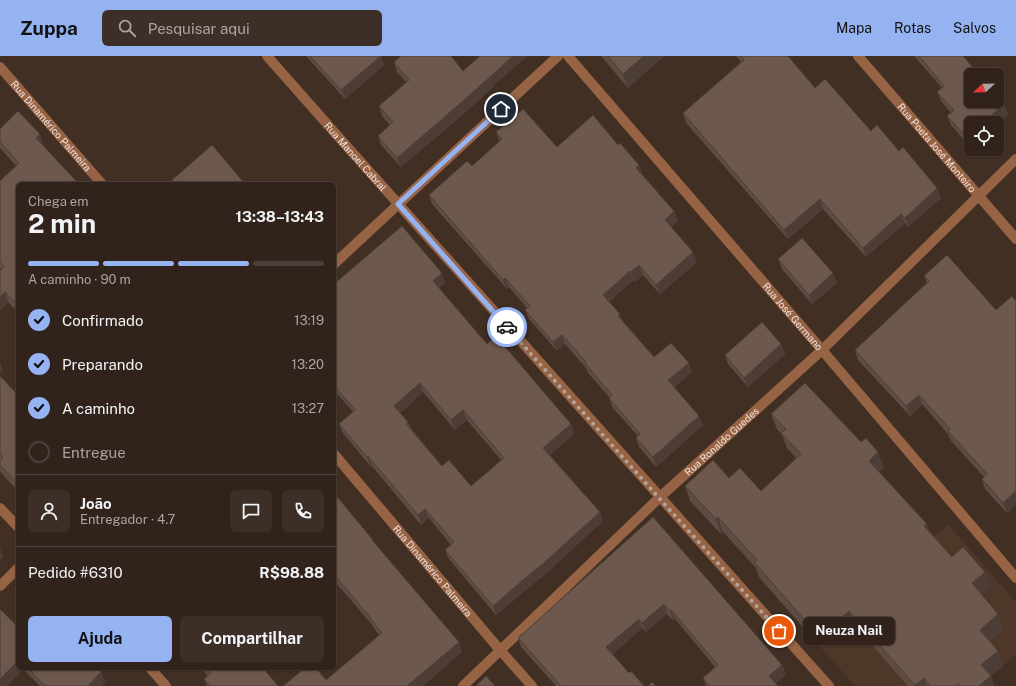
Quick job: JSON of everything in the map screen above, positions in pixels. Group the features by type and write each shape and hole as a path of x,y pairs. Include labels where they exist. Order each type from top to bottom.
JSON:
{"street":[{"name":"Rua Manoel Cabral","path":"267,56 659,498 829,686"},
{"path":"336,262 558,56"},
{"name":"Rua José Germano","path":"568,56 822,350 1016,578"},
{"name":"Rua Poeta José Monteiro","path":"858,56 1016,239"},
{"name":"Rua Dinamérico Palmeira","path":"0,67 100,182"},
{"name":"Rua Ronaldo Guedes","path":"463,686 659,498 822,350 1016,159"},
{"name":"Rua Dinamérico Palmeira","path":"336,456 532,686"},
{"path":"0,508 16,525"},
{"path":"0,586 16,570"},
{"path":"152,670 166,686"}],"shaded area":[{"path":"948,524 1016,602 1016,654 980,686 855,686 815,641"}],"building":[{"path":"310,56 381,56 341,90"},
{"path":"401,56 451,56 463,71 480,56 513,56 397,158 378,136 393,122 379,106 409,80 394,62"},
{"path":"608,56 644,56 623,74"},
{"path":"741,56 788,56 815,88 825,79 871,131 877,125 899,151 903,147 937,188 905,218 901,214 863,248 820,199 784,230 683,113 744,60"},
{"path":"919,56 963,56 973,68 964,68 964,108 1000,108 991,116 964,116 964,135 947,116 954,110 937,92 944,86"},
{"path":"523,109 557,147 593,115 618,145 620,143 639,165 636,168 674,211 665,220 693,252 656,285 639,265 603,295 620,314 618,316 654,357 671,343 689,363 668,380 699,416 653,457 636,438 640,434 609,398 612,395 585,363 586,362 562,335 553,342 525,310 530,306 505,278 503,280 429,195 467,161 472,166 502,139 496,132"},
{"path":"18,111 40,134 36,138 77,182 16,182 16,304 5,292 0,297 0,271 4,267 0,262 0,181 19,163 0,142 0,129"},
{"path":"212,145 243,182 174,182 172,180"},
{"path":"402,226 442,273 433,281 487,344 496,336 571,424 543,448 600,512 537,569 493,606 445,550 454,542 425,509 418,515 339,424 355,410 336,387 336,282","holes":["420,383 451,420 463,410 504,458 471,486 449,460 442,466 406,424 408,422 394,406"]},
{"path":"802,238 833,273 809,295 778,259"},
{"path":"947,255 996,310 1012,296 1016,301 1016,491 1003,503 982,479 987,474 948,431 950,429 919,395 906,406 855,350 929,281 924,276"},
{"path":"762,322 781,344 744,378 725,355"},
{"path":"0,376 16,393 16,482 0,465 0,460 3,457 0,453"},
{"path":"805,383 861,442 866,438 878,452 869,461 927,524 924,526 952,557 963,547 985,572 972,583 998,614 980,630 998,651 981,665 991,676 979,686 961,686 959,684 957,686 931,686 924,678 915,685 849,611 826,631 815,619 809,625 754,562 757,560 718,517 716,519 685,486 713,460 729,478 740,468 761,491 801,454 781,433 786,429 771,414"},
{"path":"336,495 459,642 407,686 283,686 303,670 318,670 326,680 382,633 336,577"},
{"path":"653,517 782,665 769,676 778,686 710,686 703,678 718,665 671,610 670,611 664,604 642,623 639,619 606,647 629,673 631,671 644,686 561,686 518,638"},
{"path":"0,609 16,625 16,663 0,679"},
{"path":"30,670 99,670 101,672 88,686 45,686"},
{"path":"208,670 265,670 278,686 210,686 204,679 211,673"},
{"path":"486,676 495,686 476,686"},
{"path":"652,682 656,686 648,686"}],"way so far":[{"path":"507,327 779,631"}],"place":[{"name":"Neuza Nail","path":"779,631"}],"route":[{"path":"501,109 398,204 507,327"}]}
